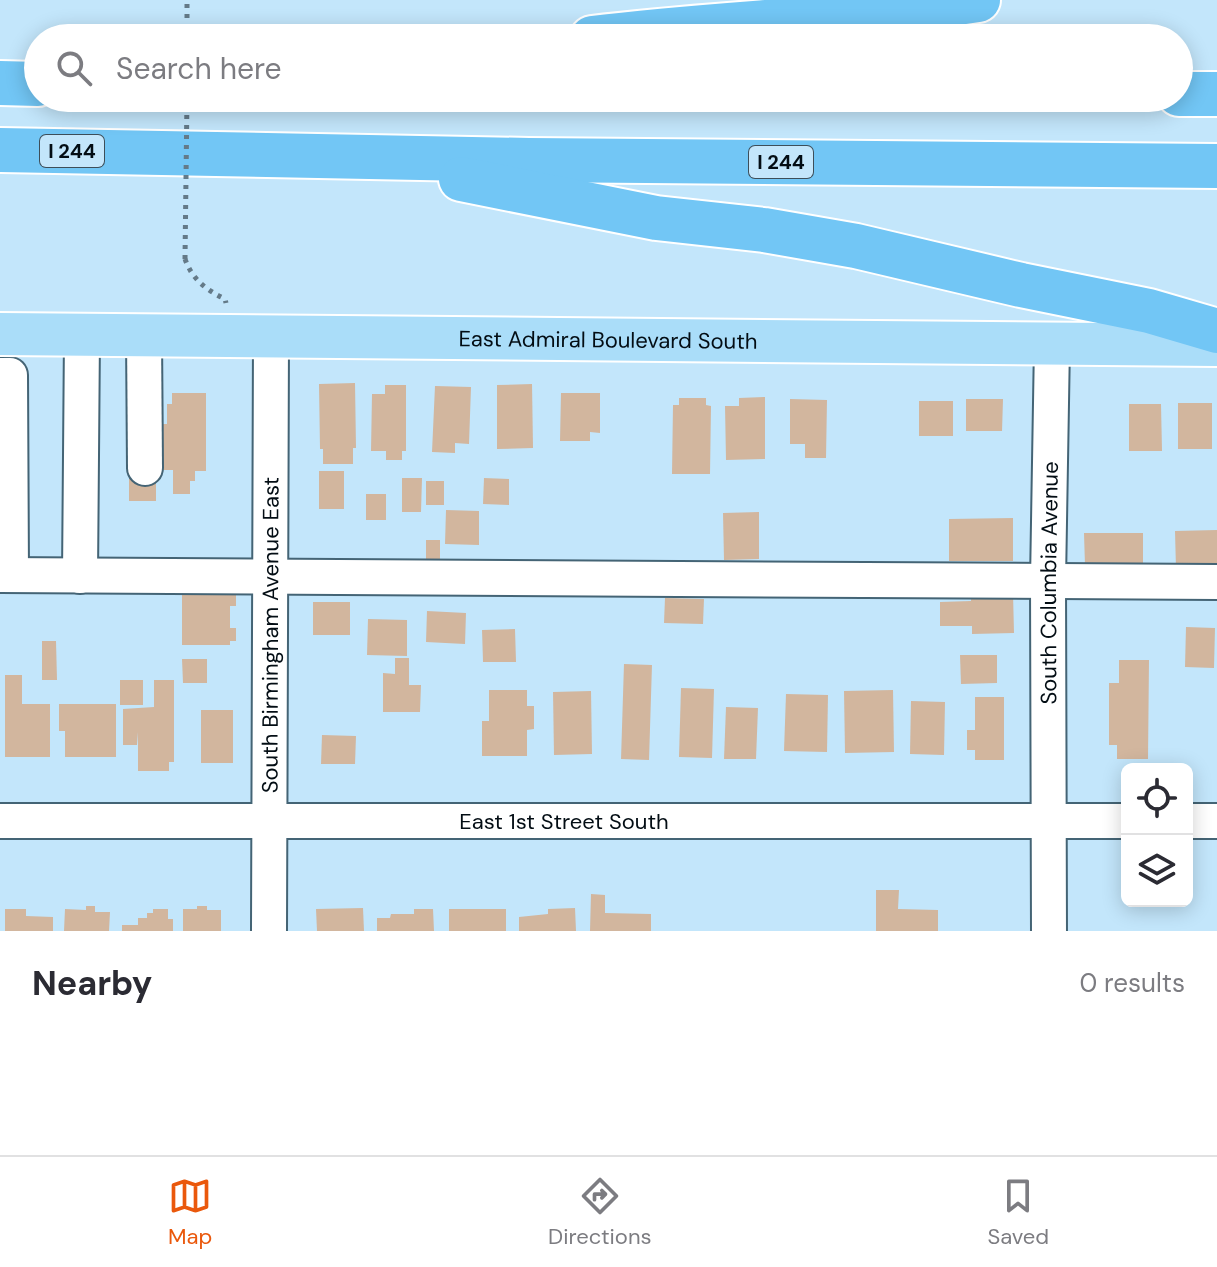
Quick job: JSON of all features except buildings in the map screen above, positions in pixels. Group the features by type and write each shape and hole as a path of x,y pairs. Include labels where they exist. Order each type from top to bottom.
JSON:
{"highway":[{"path":"716,24 866,13 978,0"},
{"path":"0,83 24,84"},
{"path":"1193,94 1217,94"},
{"name":"I 244","path":"0,150 1217,166"},
{"path":"345,156 656,218 764,230 856,246 1149,311 1217,331"}],"main road":[{"name":"East Admiral Boulevard South","path":"0,334 1217,345"}],"street":[{"path":"80,576 82,335"},
{"path":"144,336 145,468"},
{"name":"South Birmingham Avenue East","path":"269,931 271,337"},
{"name":"South Columbia Avenue","path":"1049,931 1048,581 1052,344"},
{"path":"0,375 10,375 6,575 1217,582"},
{"name":"East 1st Street South","path":"0,821 1121,821"},
{"path":"1193,821 1217,821"}],"path":[{"path":"187,0 187,24"},
{"path":"187,112 185,259 198,281 225,299 228,307"}]}
